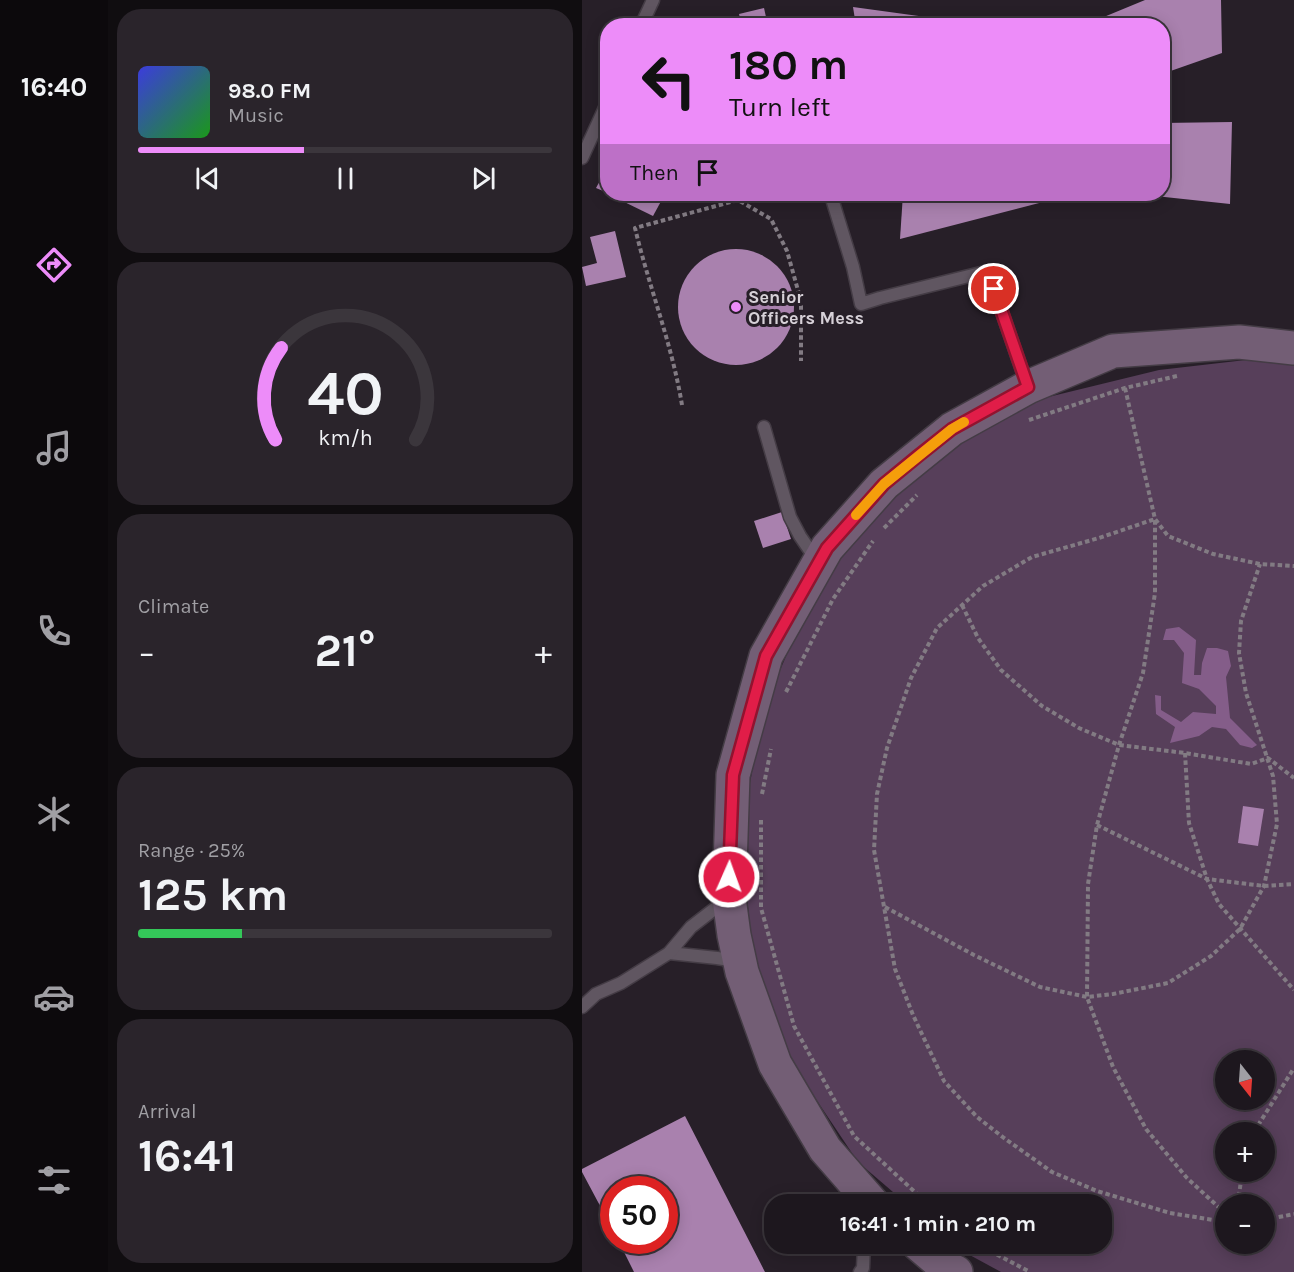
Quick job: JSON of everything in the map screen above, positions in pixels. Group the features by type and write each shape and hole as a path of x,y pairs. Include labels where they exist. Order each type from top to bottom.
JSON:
{"main road":[{"path":"864,1194 825,1149 775,1064 742,972 734,935 729,898 733,775 766,656 827,548 884,484 952,429 1028,387 1113,351 1239,342 1294,348"},
{"path":"927,1254 942,1270"}],"lane":[{"path":"644,18 652,0"},
{"path":"582,158 600,119"},
{"path":"833,202 853,267 861,304 989,271 1028,387"},
{"path":"764,427 790,517 818,564"},
{"path":"582,1007 596,994 669,953 692,927 729,898"},
{"path":"669,953 739,962 742,972"},
{"path":"825,1149 850,1194"},
{"path":"860,1272 863,1268 864,1254"}],"path":[{"path":"682,405 678,380 635,228 734,201"},
{"path":"740,201 771,219 787,250 801,301 801,362"},
{"path":"1021,425 1125,388 1188,374"},
{"path":"1125,388 1155,519 1155,594 1143,673 1119,745 1097,825 1088,884 1087,997 1113,1067 1146,1129 1187,1178 1215,1204"},
{"path":"884,529 918,495"},
{"path":"1155,519 1168,536 1214,554 1260,564 1294,566"},
{"path":"1155,519 1032,557 983,586 937,628 911,678 887,748 877,794 874,850 895,969 913,1015 944,1081 977,1117 1052,1172 1097,1191 1170,1213 1215,1220"},
{"path":"786,694 832,599 876,537"},
{"path":"885,907 974,955 1040,987 1087,997 1168,983 1211,956 1240,929 1264,886 1277,824 1273,776 1246,693 1239,653 1241,621 1260,564"},
{"path":"962,605 978,638 1001,670 1042,706 1079,728 1119,745 1251,764 1268,758"},
{"path":"762,795 773,738"},
{"path":"1185,753 1189,823 1207,879 1220,904 1294,990"},
{"path":"1268,758 1294,778"},
{"path":"762,818 761,908 794,1026 854,1136 917,1194"},
{"path":"1097,825 1207,879 1264,886 1294,884"},
{"path":"1260,1122 1294,1068"},
{"path":"1275,1218 1294,1214"},
{"path":"996,1254 1030,1272"}],"shaded area":[{"path":"1263,358 1294,364 1294,1272 1001,1272 968,1254 1112,1254 1112,1194 895,1194 858,1162 791,1062 752,949 741,831 764,708 795,635 839,559 925,461 1036,400 1159,370"},
{"path":"1179,627 1196,640 1194,675 1201,675 1207,648 1228,651 1231,666 1226,677 1230,718 1257,745 1252,748 1240,745 1226,729 1212,727 1199,736 1170,743 1175,727 1156,714 1155,695 1161,696 1161,710 1181,722 1193,712 1216,714 1216,706 1199,689 1182,683 1184,653 1174,640 1163,640 1166,629"}],"building":[{"path":"1145,0 1221,0 1222,53 1170,71 1170,18 1101,18"},
{"path":"853,7 933,18 855,18"},
{"path":"764,8 766,18 740,18 739,14"},
{"path":"1232,122 1230,204 1170,198 1170,123"},
{"path":"622,201 661,201 653,216"},
{"path":"903,201 1047,201 900,239"},
{"path":"615,231 626,277 586,286 582,267 597,263 590,237"},
{"name":"Senior Officers Mess","path":"736,249 758,253 777,266 790,285 794,307 790,329 777,348 758,361 736,365 714,361 695,348 682,329 678,307 682,285 695,266 714,253"},
{"path":"782,512 791,539 763,548 754,521"},
{"path":"1243,806 1264,809 1258,846 1238,843"},
{"path":"685,1116 765,1272 634,1272 625,1254 678,1254 678,1176 600,1176 600,1206 582,1169"}],"slow traffic":[{"path":"856,515 884,484 952,429 964,422"}],"place":[{"name":"Senior Officers Mess","path":"736,307"}],"route":[{"path":"729,877 733,775 766,656 827,548 884,484 918,456 952,429 1028,387 994,289"}]}
